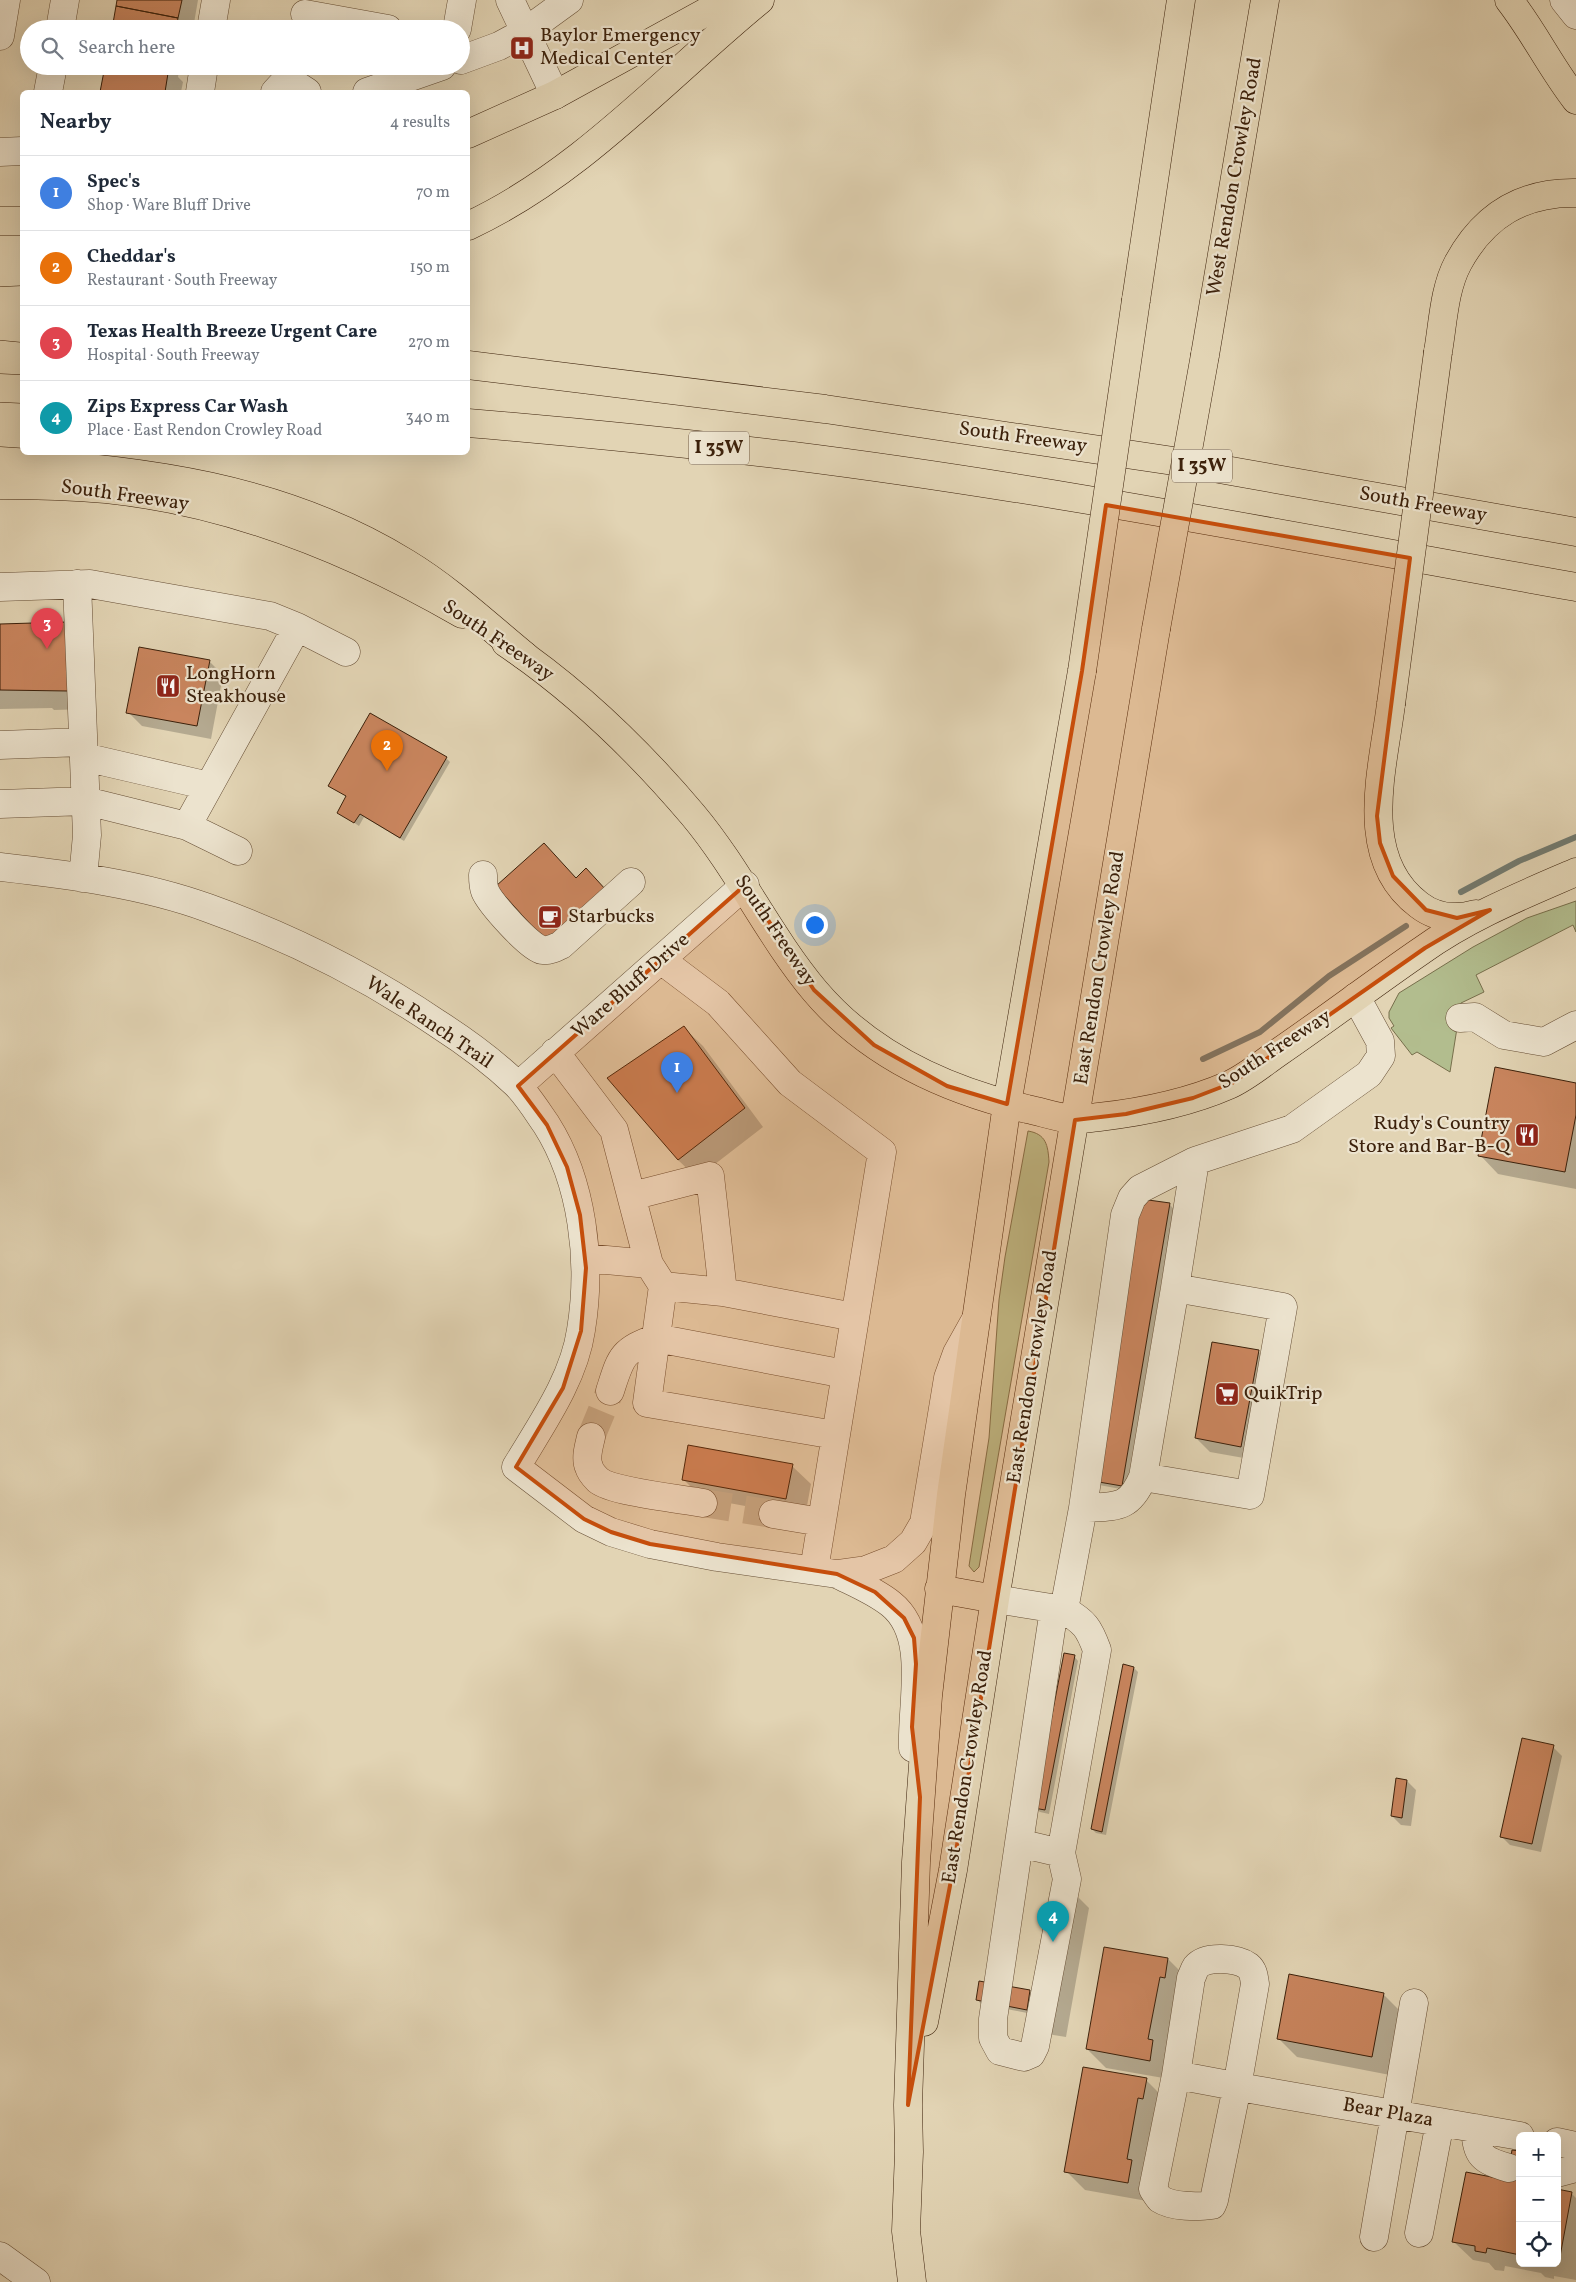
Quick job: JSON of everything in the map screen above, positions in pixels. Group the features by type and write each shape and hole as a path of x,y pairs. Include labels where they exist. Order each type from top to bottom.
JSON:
{"main road":[{"path":"470,133 555,95 728,0"},
{"path":"470,225 536,188 589,148 760,0"},
{"name":"East Rendon Crowley Road","path":"912,2282 906,2231 916,1862 928,1696 939,1589 1007,1104 1082,671 1181,0"},
{"name":"West Rendon Crowley Road","path":"1156,629 1265,0"},
{"path":"1509,0 1529,26 1562,81 1576,100"},
{"path":"1490,910 1470,916 1442,917 1426,910 1412,900 1393,876 1380,843 1377,816 1438,352 1448,290 1458,263 1477,236 1498,215 1520,202 1553,193 1576,193"},
{"path":"0,221 20,220"},
{"path":"0,300 20,300"},
{"path":"0,326 20,328"},
{"name":"South Freeway","path":"470,365 826,409 1160,459 1576,532"},
{"path":"0,388 20,389"},
{"name":"I 35W","path":"470,423 576,432 794,456 969,482 1576,587"},
{"path":"0,461 169,477 239,492 317,518 356,535 406,563 447,591 525,656"},
{"name":"South Freeway","path":"0,485 45,485 108,490 174,500 227,513 274,527 375,567 476,623 525,656 592,710 646,762 705,831 745,885 792,960 814,990 844,1021 874,1045 910,1068 947,1086 1007,1104 1075,1120 1126,1114 1193,1098 1232,1083 1425,948 1490,910 1576,872"},
{"name":"East Rendon Crowley Road","path":"908,2105 953,1870 995,1599 1156,629"},
{"path":"939,1589 995,1599"}],"street":[{"path":"0,36 6,0"},
{"path":"62,20 65,0"},
{"path":"213,20 216,0"},
{"path":"459,20 462,0"},
{"path":"510,0 555,95"},
{"path":"470,57 499,46 525,32 569,0"},
{"path":"1564,0 1576,15"},
{"path":"305,14 338,20"},
{"path":"48,90 51,75"},
{"path":"200,90 203,75"},
{"path":"373,90 416,75"},
{"path":"0,152 20,151"},
{"path":"77,584 88,835 83,878"},
{"path":"0,587 90,584 270,616 297,627 346,652"},
{"path":"187,826 297,627"},
{"path":"0,745 84,749 209,786"},
{"path":"0,804 86,801 187,826 238,851"},
{"name":"Wale Ranch Trail","path":"0,867 133,887 207,908 320,955 418,1010 478,1051 518,1086 546,1125 568,1167 580,1216 586,1268 581,1331 563,1388 516,1467 584,1519 611,1532 650,1544 717,1557 825,1572"},
{"path":"483,875 483,884 489,898 527,942 543,950 552,950 561,945 631,882"},
{"name":"Ware Bluff Drive","path":"518,1086 745,885"},
{"path":"661,960 718,1003 790,1083 882,1152 821,1522 825,1572"},
{"path":"995,1599 1059,1610 1080,1619 1090,1631 1097,1650 1061,1854 1067,1879 1035,2046 1031,2054 1024,2057 1000,2051 993,2038 993,2020 1019,1843 1059,1610 1083,1508 1125,1215 1132,1198 1140,1189 1195,1161 1292,1129 1369,1074 1381,1056 1380,1040 1356,997"},
{"path":"1460,1018 1475,1017 1504,1035 1544,1042 1576,1025"},
{"path":"555,1052 614,1130 656,1275 656,1338 647,1403 835,1435"},
{"path":"1083,1508 1120,1506 1130,1500 1137,1491 1143,1477 1176,1288 1195,1161"},
{"path":"632,1196 710,1176 723,1292"},
{"path":"584,1258 723,1292 854,1317"},
{"path":"1143,1477 1250,1495 1283,1307 1176,1288"},
{"path":"825,1572 866,1570 894,1558 913,1542 924,1523 948,1378 957,1353 976,1319"},
{"path":"610,1391 619,1364 625,1353 638,1345 656,1338 845,1374"},
{"path":"591,1437 588,1456 589,1467 598,1480 608,1485 703,1503"},
{"path":"773,1514 821,1522"},
{"path":"825,1572 875,1592 892,1605 904,1618 914,1638 916,1664 912,1727 920,1797"},
{"path":"1019,1843 1061,1854"},
{"path":"1218,1959 1241,1962 1250,1967 1254,1975 1255,1984 1247,2088 1212,2205 1172,2204 1160,2199 1153,2189 1176,2075 1191,1978 1197,1966 1218,1959"},
{"path":"1374,2237 1414,2003"},
{"name":"Bear Plaza","path":"1176,2075 1516,2135"},
{"path":"1419,2233 1440,2122"},
{"path":"1475,2128 1477,2146 1486,2161 1509,2168"},
{"path":"1561,2143 1576,2146"},
{"path":"1561,2172 1572,2168 1576,2162"},
{"path":"0,2256 36,2282"}],"highlighted area":[{"path":"1106,505 1410,558 1377,816 1380,843 1393,876 1426,910 1457,918 1490,910 1425,948 1232,1083 1193,1098 1126,1114 1075,1120 953,1870 908,2105 920,1797 912,1727 916,1664 914,1638 904,1618 875,1592 837,1574 650,1544 611,1532 584,1519 516,1467 563,1388 581,1331 586,1268 580,1215 567,1167 547,1125 518,1086 745,885 814,990 874,1045 947,1086 1007,1104 1082,671"}],"green space":[{"path":"1576,901 1576,932 1573,925 1476,975 1484,992 1461,1003 1450,1072 1417,1052 1412,1055 1391,1028 1394,1026 1389,1018 1389,1012 1399,993 1473,947 1527,918"},
{"path":"1028,1131 1034,1132 1045,1141 1049,1162 979,1567 974,1572 969,1566 989,1438 999,1300"}],"building":[{"path":"117,0 182,0 178,18 116,6"},
{"path":"116,6 178,18 178,20 114,20"},
{"path":"103,75 168,75 165,90 100,90"},
{"path":"67,622 68,691 0,690 0,624"},
{"name":"LongHorn Steakhouse","path":"139,647 210,660 197,726 126,713"},
{"path":"370,713 447,757 400,838 360,814 354,823 337,813 346,796 328,786"},
{"name":"Starbucks","path":"544,843 576,878 586,868 606,890 547,943 496,886"},
{"path":"684,1026 745,1108 678,1160 607,1078"},
{"name":"Rudy's Country Store and Bar-B-Q","path":"1495,1067 1576,1083 1576,1115 1565,1172 1478,1156"},
{"path":"1141,1199 1170,1203 1122,1486 1093,1481"},
{"name":"QuikTrip","path":"1212,1342 1259,1350 1241,1447 1195,1438"},
{"path":"688,1445 793,1464 786,1499 682,1480"},
{"path":"1064,1653 1075,1655 1045,1810 1034,1808"},
{"path":"1123,1664 1134,1667 1102,1832 1091,1829"},
{"path":"1522,1738 1554,1745 1532,1844 1500,1837"},
{"path":"1396,1778 1407,1780 1402,1818 1391,1816"},
{"path":"1104,1947 1168,1958 1165,1978 1160,1977 1148,2039 1153,2040 1150,2061 1086,2049"},
{"path":"1289,1974 1384,1993 1372,2057 1277,2039"},
{"path":"979,1981 1030,1990 1027,2010 976,2000"},
{"path":"1083,2067 1147,2078 1143,2099 1138,2098 1127,2159 1132,2160 1128,2183 1064,2172"},
{"path":"1512,2150 1516,2150 1516,2254 1487,2248 1486,2253 1475,2251 1475,2246 1452,2242 1466,2172 1507,2180"},
{"path":"1561,2190 1572,2192 1561,2251"}],"waterway":[{"path":"1461,892 1519,861 1576,837"},
{"path":"1203,1059 1260,1032 1329,976 1406,926"}],"tunnel":[{"path":"591,1437 610,1391"},
{"path":"703,1503 773,1514"}],"place":[{"name":"Baylor Emergency Medical Center","path":"522,48"},
{"name":"Texas Health Breeze Urgent Care","path":"47,649"},
{"name":"LongHorn Steakhouse","path":"168,686"},
{"name":"Cheddar's","path":"387,771"},
{"name":"Starbucks","path":"550,917"},
{"name":"Spec's","path":"677,1093"},
{"name":"Rudy's Country Store and Bar-B-Q","path":"1527,1135"},
{"name":"QuikTrip","path":"1227,1394"},
{"name":"Zips Express Car Wash","path":"1053,1942"}]}
